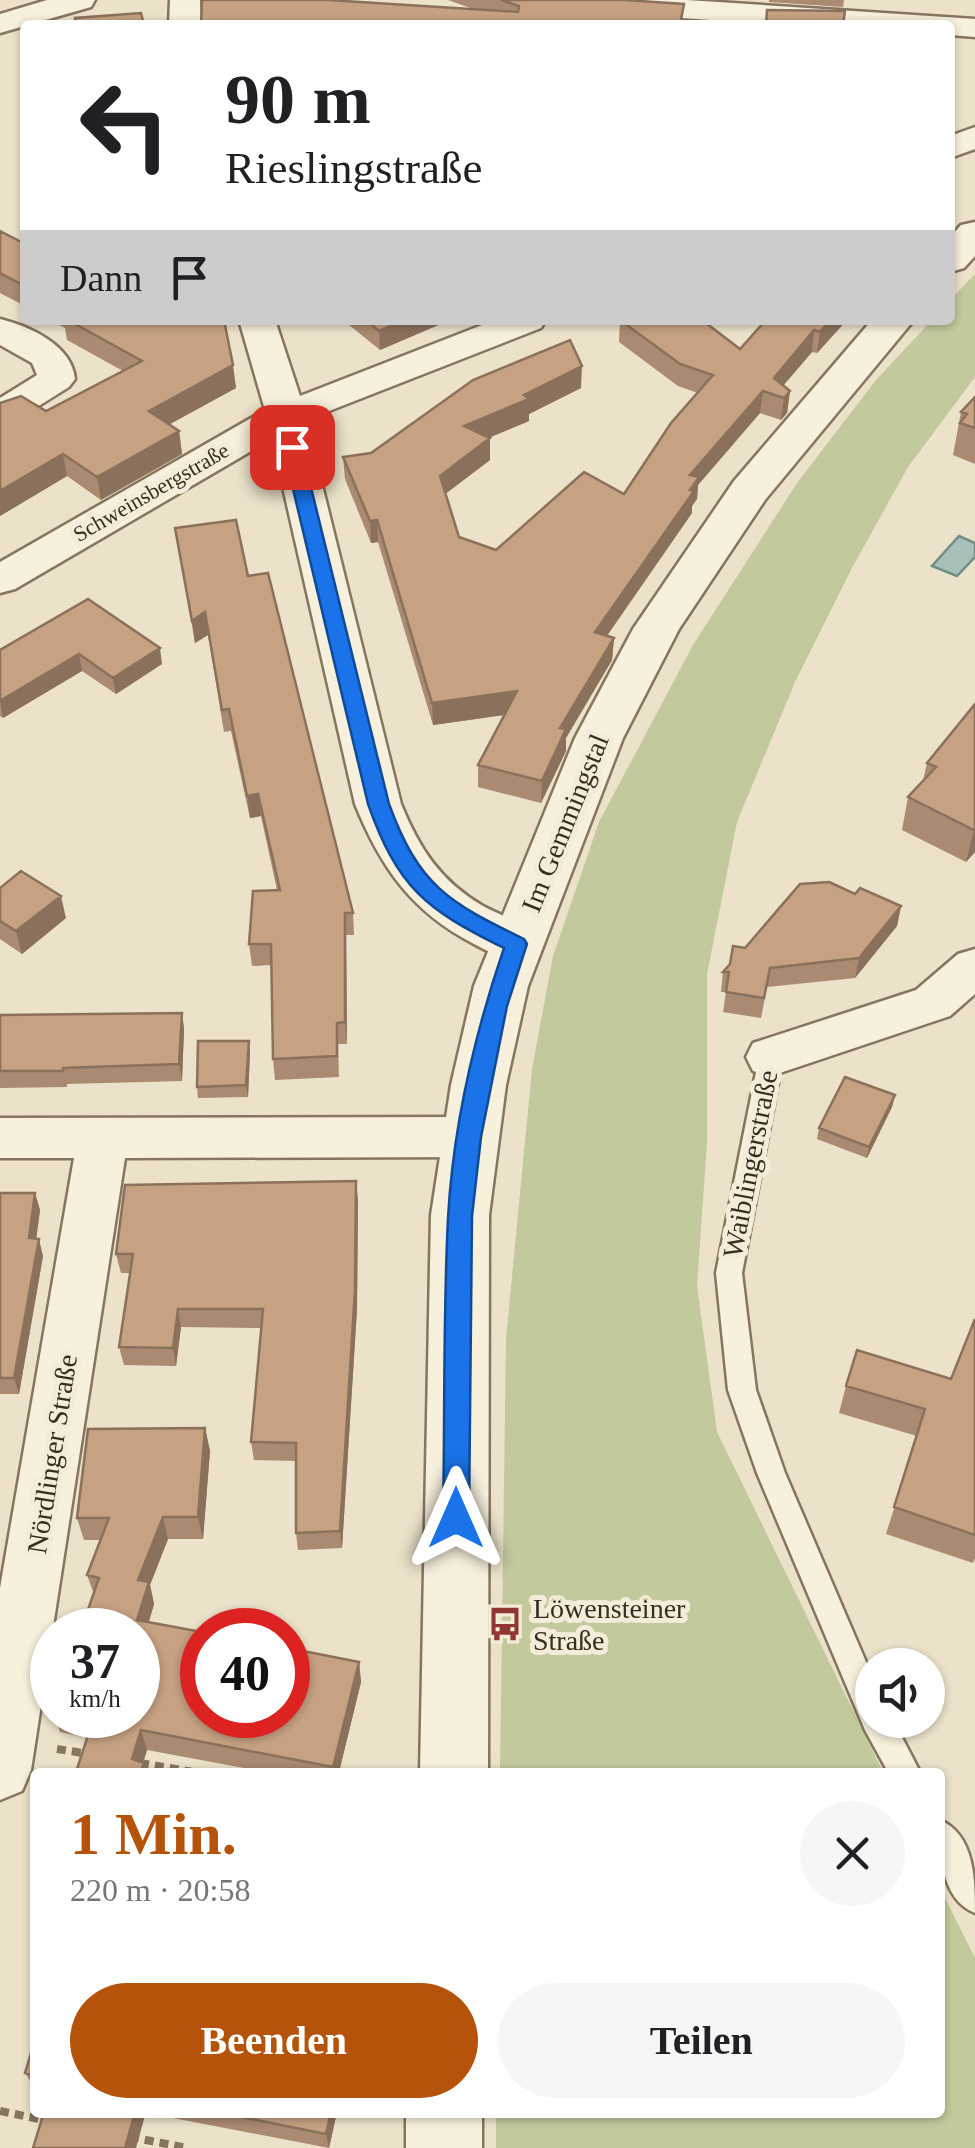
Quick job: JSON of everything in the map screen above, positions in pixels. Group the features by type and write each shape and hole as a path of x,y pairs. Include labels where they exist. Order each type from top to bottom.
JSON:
{"street":[{"path":"0,24 80,0"},
{"path":"545,0 728,6 877,20"},
{"path":"955,255 975,234"},
{"path":"258,325 285,415 378,804 393,844 415,880 439,902 516,944"},
{"name":"Schweinsbergstraße","path":"0,580 285,415 515,325"},
{"name":"Im Gemmingstal","path":"454,1768 460,1234 470,1137 496,1006 516,944 593,753 627,680 667,611 814,406 889,325"},
{"path":"0,330 50,359 57,370 56,379 0,414"},
{"name":"Waiblingerstraße","path":"771,1057 932,1003 975,967"},
{"path":"0,1138 470,1137"},
{"name":"Nördlinger Straße","path":"2,1755 103,1138"},
{"path":"444,2118 444,2148"}],"lane":[{"name":"Waiblingerstraße","path":"771,1057 729,1272 742,1390 771,1474 855,1671"},
{"path":"886,1738 902,1768"},
{"path":"945,1845 975,1897"}],"path":[{"path":"2,1755 99,1756"},
{"path":"137,1762 171,1768"},
{"path":"0,2111 30,2117"},
{"path":"36,2118 56,2122"},
{"path":"113,2133 188,2148"}],"green space":[{"path":"975,274 975,377 908,467 795,682 737,822 707,974 707,1143 697,1286 717,1432 855,1715 855,1738 866,1738 881,1768 500,1768 506,1339 532,1069 553,956 599,822 693,645 797,483 876,380 927,325 955,325 955,295"},
{"path":"945,1898 975,1958 975,2148 496,2148 496,2118 945,2118"}],"water":[{"path":"959,536 975,543 975,557 957,576 932,566"}],"building":[{"path":"202,0 328,0 518,12 519,6 501,0 684,4 681,20 201,20"},
{"path":"767,10 845,11 844,20 766,20"},
{"path":"141,13 143,20 75,20"},
{"path":"0,231 20,241 20,283 0,273"},
{"path":"77,325 225,325 233,365 149,411 179,431 97,477 63,454 0,491 0,403 21,396 46,411 142,361"},
{"path":"372,325 393,325 379,331"},
{"path":"627,325 709,325 740,349 762,325 826,325 820,332 814,330 774,378 790,391 784,398 763,391 690,475 699,477 690,490 694,491 595,632 614,638 560,728 566,729 542,781 478,765 517,691 432,703 377,520 370,521 343,457 371,453 473,380 570,340 582,366 524,395 529,399 464,426 490,438 440,476 459,537 496,550 584,472 624,494 671,423 713,375 680,364"},
{"path":"975,397 975,428 960,423 967,414 961,412"},
{"path":"236,520 248,576 268,573 353,913 345,913 345,1022 337,1023 337,1056 273,1059 271,944 249,944 253,891 280,890 258,794 247,796 229,709 222,710 205,612 192,621 175,528"},
{"path":"88,599 160,648 113,678 79,654 0,701 0,650"},
{"path":"975,704 974,830 908,797 936,767 927,763"},
{"path":"21,871 61,896 16,931 0,921 0,888"},
{"path":"829,882 855,894 860,888 901,906 859,958 770,968 764,998 726,992 729,972 723,972 730,964 733,946 745,948 800,884"},
{"path":"182,1013 179,1064 0,1071 0,1015"},
{"path":"198,1041 249,1041 246,1085 197,1087"},
{"path":"845,1077 895,1095 869,1147 819,1128"},
{"path":"356,1181 355,1290 340,1531 296,1533 296,1443 251,1442 263,1309 178,1309 173,1348 119,1347 133,1254 116,1254 125,1185"},
{"path":"0,1193 35,1193 29,1238 39,1239 14,1378 0,1378"},
{"path":"975,1319 975,1535 894,1507 925,1409 846,1386 857,1350 951,1379"},
{"path":"205,1428 198,1517 163,1517 138,1580 149,1582 141,1608 89,1608 99,1578 87,1575 109,1518 77,1518 88,1429"},
{"path":"160,1624 180,1628 180,1738 160,1734"},
{"path":"310,1652 359,1662 333,1767 183,1738 310,1738"},
{"path":"87,1738 139,1738 132,1759 144,1763 142,1768 77,1768"},
{"path":"42,2118 133,2118 125,2148 33,2148"},
{"path":"246,2118 330,2118 326,2134"}],"place":[{"name":"Löwensteiner Straße","path":"505,1624"}],"route":[{"path":"292,447 378,804 393,844 415,880 439,902 516,944 496,1006 470,1137 460,1216 456,1518"}]}
